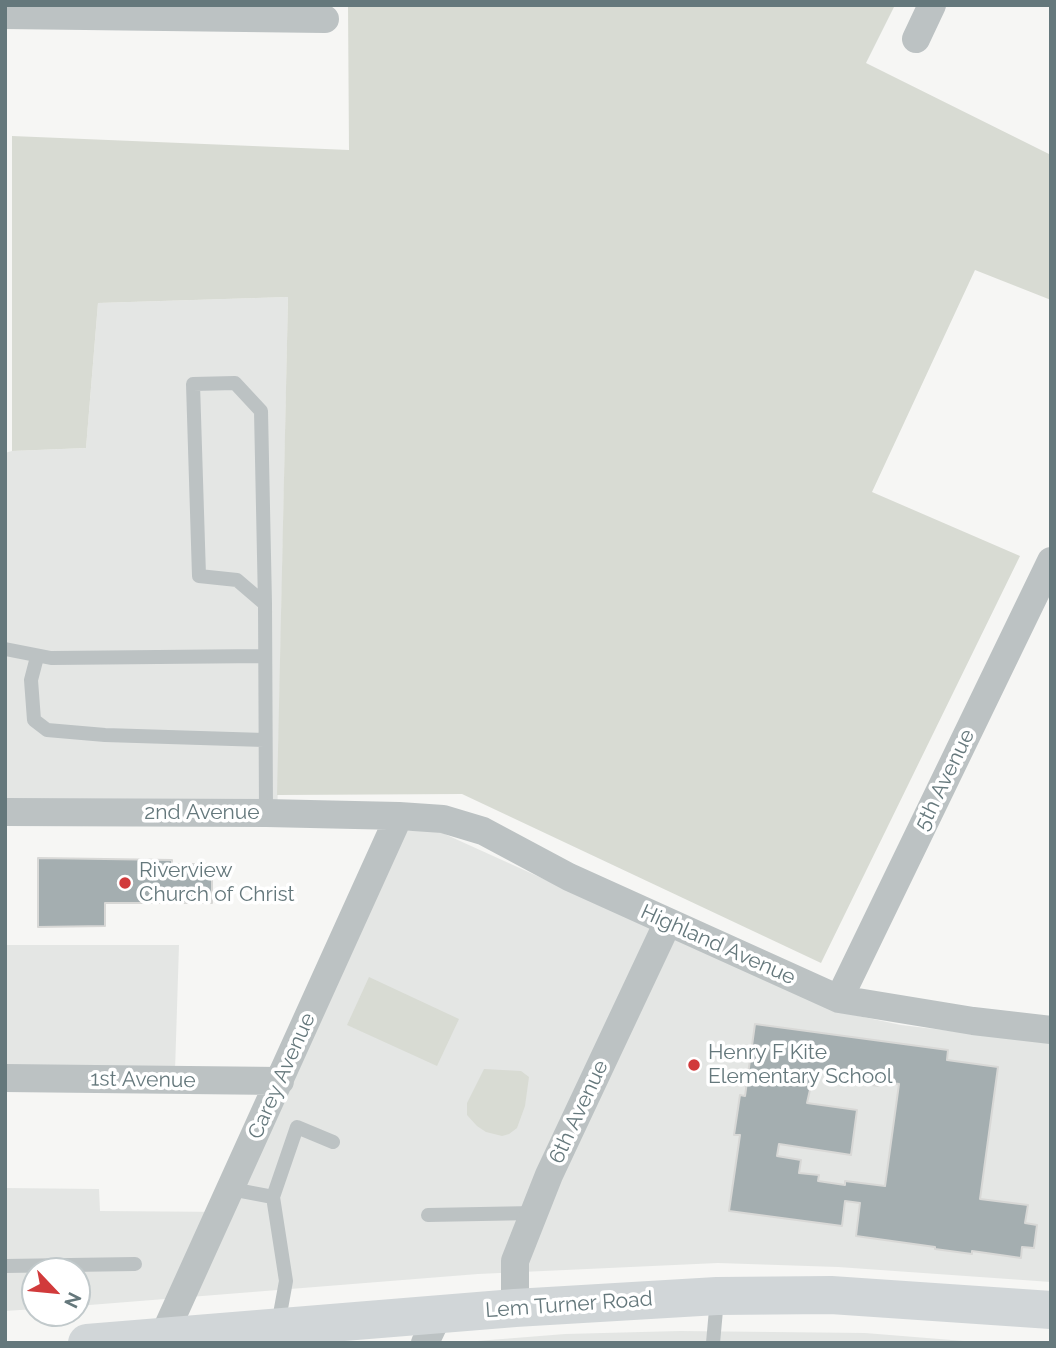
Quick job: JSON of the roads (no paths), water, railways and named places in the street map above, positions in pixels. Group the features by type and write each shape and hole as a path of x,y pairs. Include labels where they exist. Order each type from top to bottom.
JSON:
{"main road":[{"name":"Lem Turner Road","path":"87,1343 163,1337 274,1335 338,1327 432,1328 515,1308 717,1296 831,1295 1051,1310"}],"street":[{"path":"916,39 932,5"},
{"path":"5,16 325,19"},
{"name":"5th Avenue","path":"839,999 1051,561"},
{"name":"2nd Avenue","path":"5,812 399,816"},
{"name":"Highland Avenue","path":"399,816 443,819 483,831 569,877 839,999 973,1021 1051,1030"},
{"name":"Carey Avenue","path":"163,1337 399,816"},
{"name":"6th Avenue","path":"515,1308 515,1261 549,1175 668,922"},
{"name":"1st Avenue","path":"5,1078 280,1081"}],"lane":[{"path":"264,604 237,580 200,576 193,384 235,383 261,411 265,656 264,740 266,813"},
{"path":"5,649 37,657 265,656"},
{"path":"37,657 31,680 34,720 47,730 105,735 264,740"},
{"path":"274,1335 286,1281 273,1197 297,1127 333,1142"},
{"path":"231,1189 273,1197"},
{"path":"428,1215 534,1213"},
{"path":"5,1266 135,1264"},
{"path":"713,1343 717,1296"}],"place":[{"name":"Riverview Church of Christ","path":"125,883"},
{"name":"Henry F Kite Elementary School","path":"694,1065"}]}
